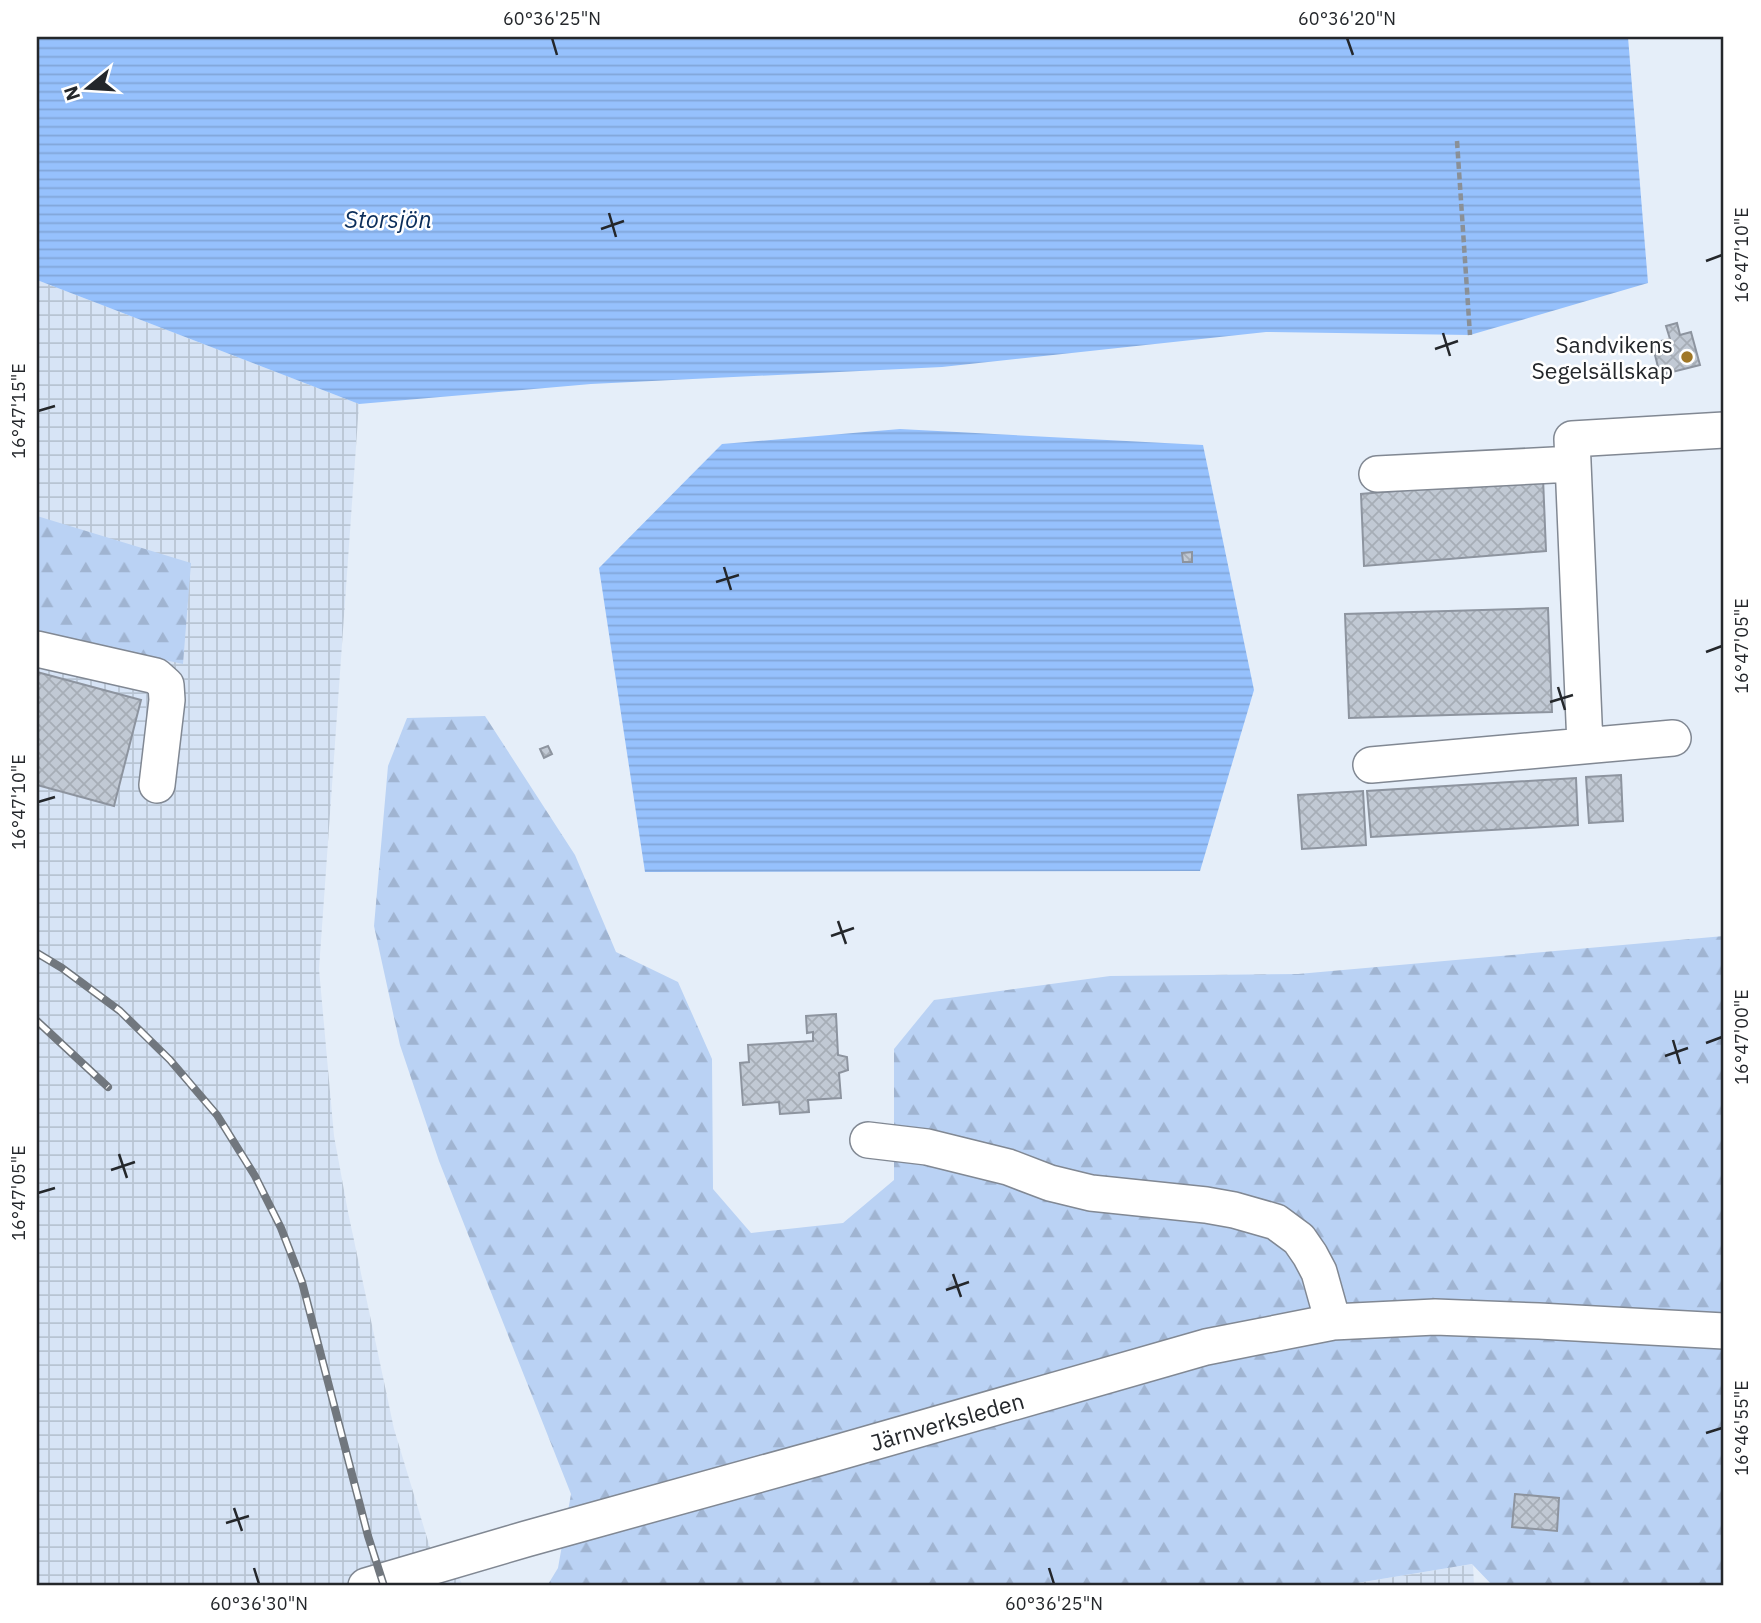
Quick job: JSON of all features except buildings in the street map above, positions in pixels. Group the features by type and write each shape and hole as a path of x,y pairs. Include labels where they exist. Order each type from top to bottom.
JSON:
{"street":[{"path":"1585,745 1572,439 1724,430"},
{"path":"1377,474 1573,464"},
{"path":"37,649 156,676 166,685 167,700 157,785"},
{"path":"1371,765 1673,738"},
{"path":"868,1140 940,1151 1007,1167 1049,1183 1091,1193 1206,1205 1276,1222 1299,1239 1320,1272 1333,1322"},
{"name":"Järnverksleden","path":"366,1586 454,1573 829,1455 1206,1347 1333,1322 1435,1317 1724,1331"}],"path":[{"path":"1457,141 1470,335"}],"shaded area":[{"path":"37,280 359,404 319,969 334,1136 394,1429 435,1564 451,1561 463,1586 37,1586"},
{"path":"1473,1564 1474,1586 1339,1586"}],"green space":[{"path":"37,516 191,563 183,664 37,632"},
{"path":"485,716 575,855 616,952 678,982 712,1059 713,1189 751,1233 843,1223 894,1180 894,1049 934,1000 1110,976 1298,974 1724,936 1724,1586 1493,1586 1472,1564 1339,1586 547,1586 558,1568 571,1494 439,1161 400,1045 374,926 388,766 407,718"}],"water":[{"name":"Storsjön","path":"37,37 1628,37 1648,283 1470,335 1266,332 942,367 591,384 359,404 37,280"},
{"path":"900,429 1203,445 1254,690 1200,871 645,872 599,568 722,444"}],"railway":[{"path":"37,953 120,1011 170,1060 217,1115 255,1176 281,1228 302,1282 368,1536 384,1586"},
{"path":"37,1021 108,1087"}],"place":[{"name":"Sandvikens Segelsällskap","path":"1687,357"}]}
